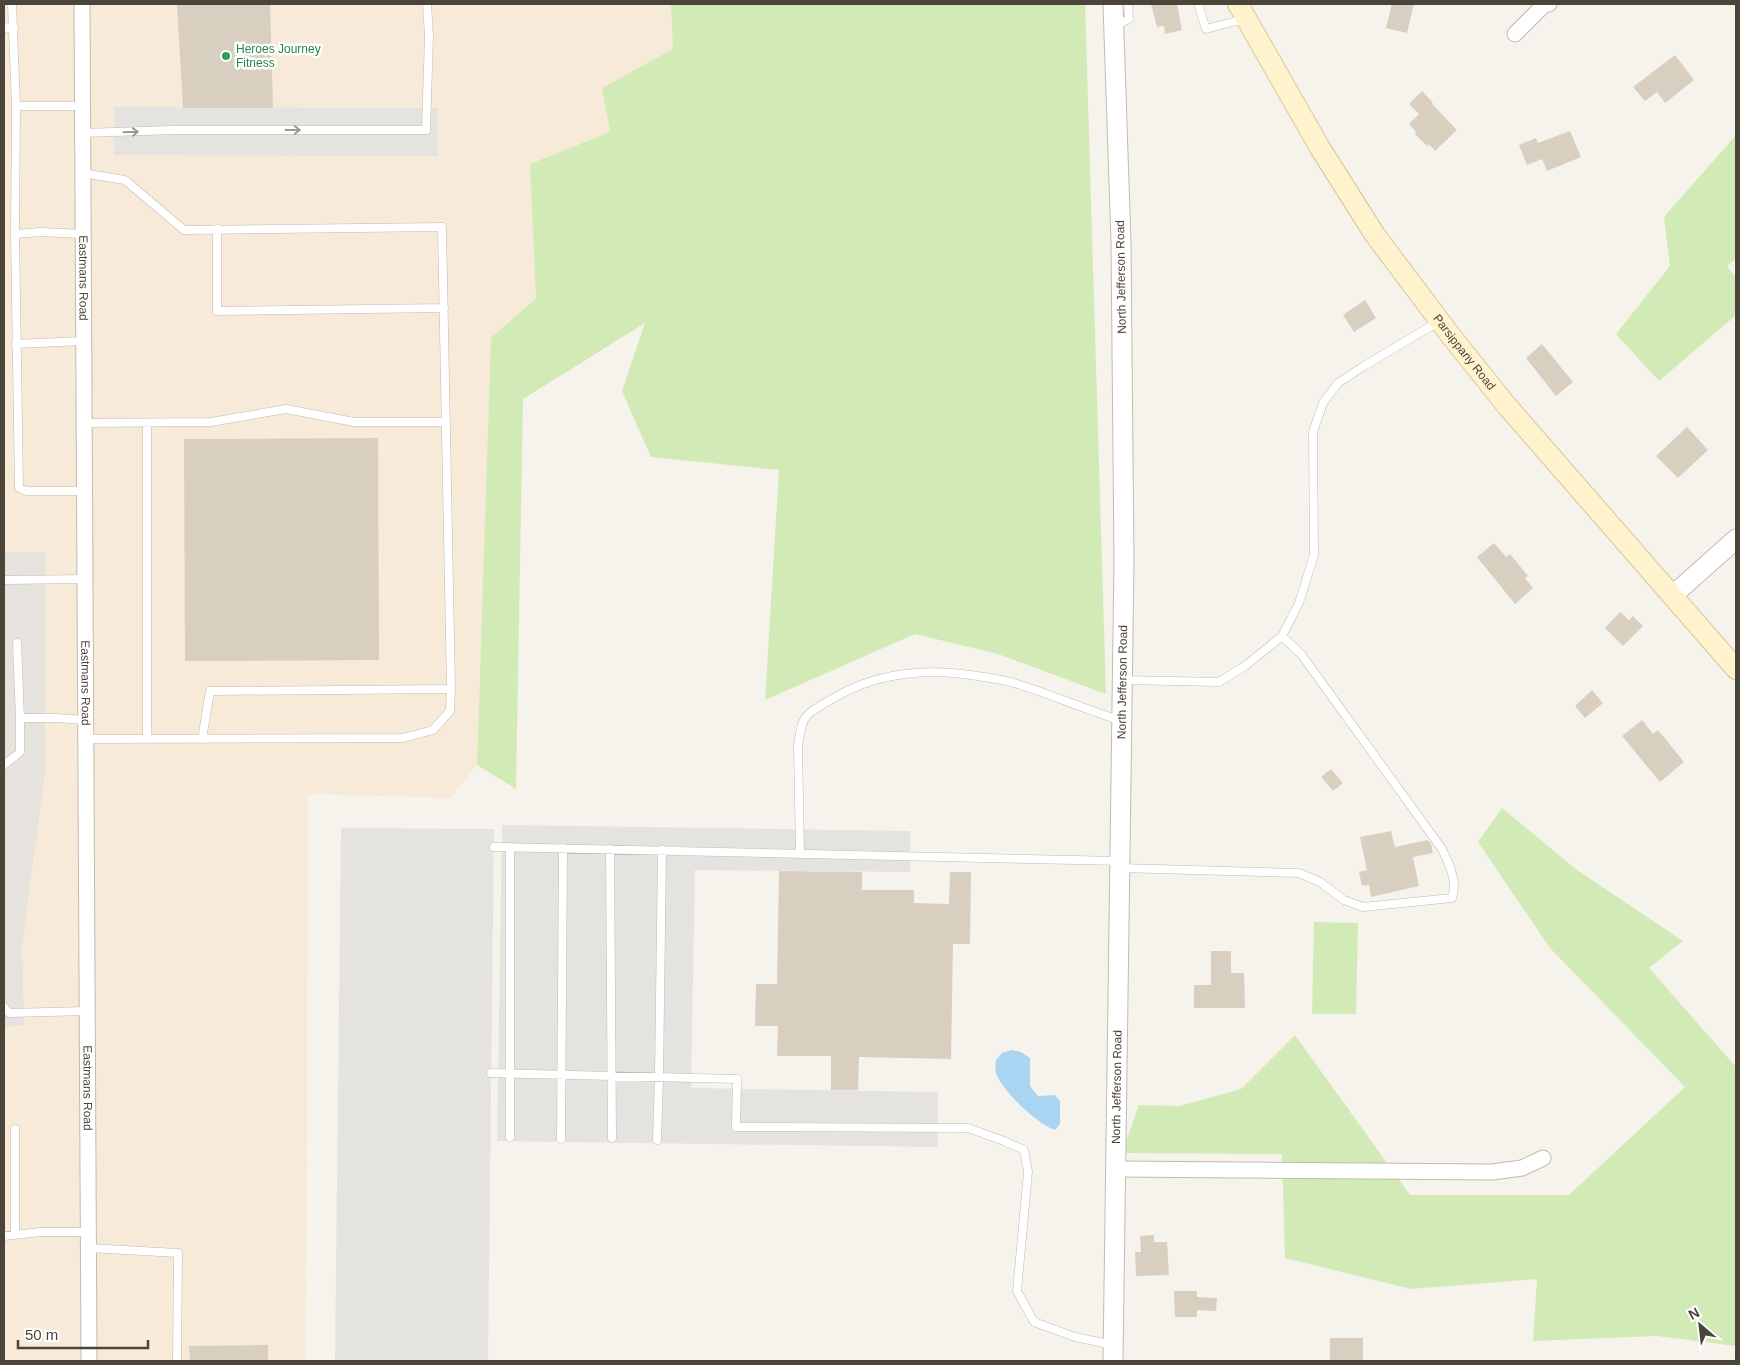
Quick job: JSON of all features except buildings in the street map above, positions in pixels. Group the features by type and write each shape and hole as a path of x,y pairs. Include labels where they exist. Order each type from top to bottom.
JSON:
{"main road":[{"name":"Parsippany Road","path":"1242,11 1320,148 1375,235 1507,406 1736,670"}],"street":[{"name":"Eastmans Road","path":"82,4 89,1361"},
{"name":"North Jefferson Road","path":"1113,4 1121,242 1124,560 1113,1353"},
{"path":"1515,34 1544,5 1549,4"},
{"path":"1672,596 1736,540"},
{"path":"1116,1169 1492,1172 1522,1168 1543,1158"}],"lane":[{"path":"12,4 16,106 14,234 18,488 27,491 84,491"},
{"path":"82,133 174,130 426,130 429,36 427,4"},
{"path":"1114,26 1129,19 1128,4"},
{"path":"1198,4 1206,29 1242,11"},
{"path":"4,28 14,27"},
{"path":"16,106 82,106"},
{"path":"82,172 125,180 184,230 442,227 450,689 450,711 433,730 403,738 86,739"},
{"path":"217,229 217,311 444,308"},
{"path":"14,234 41,232 83,234"},
{"path":"1123,680 1219,682 1245,666 1282,636 1299,603 1314,555 1313,432 1323,403 1338,383 1440,321"},
{"path":"16,344 83,341"},
{"path":"84,423 211,422 286,409 354,422 446,422"},
{"path":"147,740 148,423"},
{"path":"4,580 85,580"},
{"path":"494,847 800,854 1299,873 1320,882 1344,900 1363,907 1452,898 1454,891 1452,869 1442,849 1301,654 1282,636"},
{"path":"4,765 20,752 17,643"},
{"path":"800,854 798,745 801,729 807,716 836,697 863,683 891,675 912,672 951,672 1012,682 1122,721"},
{"path":"202,739 210,691 450,689"},
{"path":"20,718 85,720"},
{"path":"510,847 510,1137"},
{"path":"561,1140 564,848"},
{"path":"610,849 612,1138"},
{"path":"657,1140 662,850"},
{"path":"4,1007 9,1013 87,1011"},
{"path":"491,1073 737,1078 736,1127 968,1128 1024,1150 1028,1172 1017,1291 1034,1322 1113,1353"},
{"path":"15,1129 15,1235"},
{"path":"4,1236 41,1232 89,1232"},
{"path":"89,1248 178,1253 177,1361"}],"shaded area":[{"path":"4,4 671,4 673,49 602,88 610,132 530,164 536,298 491,338 477,765 450,798 308,794 306,1361 4,1361"},
{"path":"114,107 438,108 438,156 114,155"},
{"path":"4,552 46,552 45,772 22,947 24,1025 4,1027"},
{"path":"502,825 910,831 910,872 695,870 691,1088 938,1092 938,1147 497,1141"},
{"path":"341,828 494,829 488,1361 335,1361"}],"green space":[{"path":"671,4 1085,4 1106,694 998,654 915,634 765,700 779,470 651,457 622,391 645,323 523,399 516,789 477,765 491,338 536,298 530,164 610,132 602,88 673,49"},
{"path":"1736,135 1736,258 1727,266 1736,278 1736,315 1659,381 1616,334 1670,266 1664,217"},
{"path":"1502,808 1577,870 1683,941 1649,968 1736,1067 1736,1346 1657,1336 1533,1341 1537,1279 1411,1289 1285,1258 1282,1154 1122,1153 1139,1105 1180,1106 1241,1089 1295,1035 1410,1195 1569,1195 1685,1087 1550,948 1478,842"},
{"path":"1314,922 1358,923 1356,1014 1312,1014"}],"water":[{"path":"1012,1050 1021,1052 1030,1058 1030,1086 1038,1096 1055,1095 1060,1101 1060,1124 1055,1130 1039,1121 1022,1107 1007,1091 997,1076 996,1060 1002,1053"}],"place":[{"name":"Heroes Journey Fitness","path":"226,56"}]}
